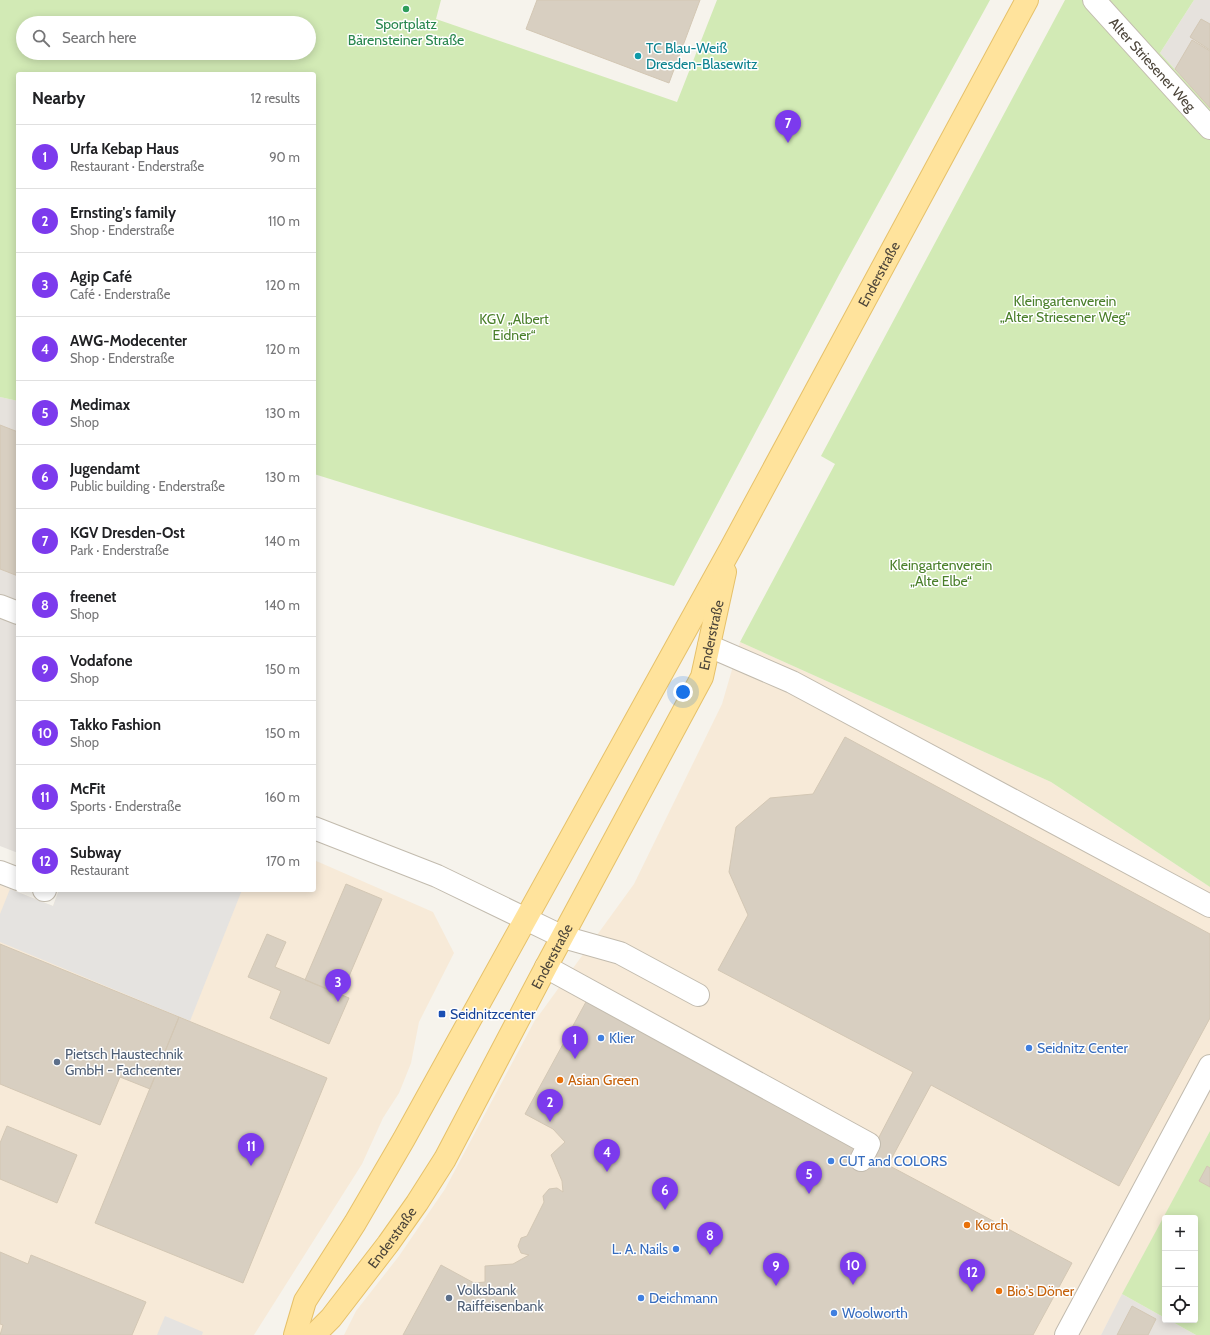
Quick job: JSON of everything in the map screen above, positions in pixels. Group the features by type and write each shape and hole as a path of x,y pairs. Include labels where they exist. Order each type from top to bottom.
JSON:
{"main road":[{"name":"Enderstraße","path":"295,1335 305,1301 355,1223 404,1139 731,548 1027,0"},
{"name":"Enderstraße","path":"314,1335 331,1318 388,1244 417,1203 445,1159 546,967 702,678 731,548"}],"street":[{"name":"Alter Striesener Weg","path":"1094,0 1210,128"},
{"path":"0,606 16,612"},
{"path":"709,646 792,682 1210,906"},
{"path":"316,829 437,876 563,937 620,953 698,995"},
{"path":"546,967 869,1144 861,1160"},
{"path":"1066,1335 1210,1066"}],"shaded area":[{"path":"1194,0 1210,0 1210,108 1160,53"},
{"path":"0,397 16,401 16,852 0,846"},
{"name":"Seidnitz Center","path":"740,642 1051,782 1210,887 1210,1131 1165,1215 1162,1215 1162,1221 1101,1335 344,1335 356,1311 399,1256 445,1189 534,1022 634,884 722,704"},
{"path":"316,861 433,912 454,953 419,1022 411,1063 399,1093 383,1118 362,1164 254,1335 0,1335 0,885 53,906 58,892 316,892"},
{"path":"10,889 53,906 58,892 241,892 190,1021 0,942 0,914"},
{"path":"1122,1294 1162,1316 1162,1323 1174,1323 1196,1335 1101,1335"},
{"path":"165,1316 203,1332 202,1335 157,1335"}],"green space":[{"name":"KGV „Albert Eidner“","path":"0,0 441,0 436,19 677,102 717,0 990,0 839,275 674,586 316,475 316,72 16,72 16,401 0,397"},
{"path":"1065,0 1194,0 1160,53 1210,108 1210,887 1051,782 740,642 835,464 821,456"},
{"path":"1210,1131 1210,1335 1196,1335 1174,1323 1198,1323 1198,1215 1165,1215"},
{"path":"1162,1220 1162,1316 1122,1294"}],"building":[{"name":"TC Blau-Weiß Dresden-Blasewitz","path":"537,0 700,0 669,83 526,29"},
{"path":"1201,19 1210,24 1210,50 1190,37"},
{"path":"1192,40 1210,51 1210,108 1175,69"},
{"path":"0,425 16,431 16,575 0,569"},
{"name":"Seidnitz Center","path":"845,737 1210,934 1210,1018 1119,1186 931,1085 888,1165 1072,1263 1033,1335 403,1335 441,1265 474,1283 485,1282 485,1266 513,1264 529,1255 521,1253 518,1246 521,1238 527,1236 544,1202 543,1196 549,1189 557,1188 563,1192 562,1181 551,1155 565,1142 553,1129 525,1114 587,1000 861,1147 866,1162 913,1072 718,970 748,915 729,872 736,827 770,798 813,794"},
{"path":"346,884 382,899 341,995 305,980"},
{"path":"267,934 286,942 275,967 349,998 329,1044 270,1018 281,991 248,977"},
{"path":"0,944 179,1017 150,1089 120,1077 100,1125 0,1084"},
{"path":"179,1017 327,1078 243,1283 95,1223"},
{"path":"7,1126 77,1155 57,1203 0,1179 0,1143"},
{"path":"1207,1166 1210,1168 1210,1187 1199,1181"},
{"path":"0,1252 28,1264 31,1255 146,1302 132,1335 0,1335 3,1325 0,1324"},
{"path":"1132,1306 1156,1319 1148,1335 1117,1335"}],"place":[{"name":"Sportplatz Bärensteiner Straße","path":"406,9"},
{"name":"TC Blau-Weiß Dresden-Blasewitz","path":"638,56"},
{"name":"KGV Dresden-Ost","path":"788,143"},
{"name":"Agip Café","path":"338,1002"},
{"name":"Seidnitzcenter","path":"442,1014"},
{"name":"Klier","path":"601,1038"},
{"name":"Seidnitz Center","path":"1029,1048"},
{"name":"Urfa Kebap Haus","path":"575,1059"},
{"name":"Pietsch Haustechnik GmbH - Fachcenter","path":"57,1062"},
{"name":"Asian Green","path":"560,1080"},
{"name":"Ernsting's family","path":"550,1122"},
{"name":"CUT and COLORS","path":"831,1161"},
{"name":"McFit","path":"251,1166"},
{"name":"AWG-Modecenter","path":"607,1172"},
{"name":"Medimax","path":"809,1194"},
{"name":"Jugendamt","path":"665,1210"},
{"name":"Korch","path":"967,1225"},
{"name":"L. A. Nails","path":"676,1249"},
{"name":"freenet","path":"710,1255"},
{"name":"Takko Fashion","path":"853,1285"},
{"name":"Vodafone","path":"776,1286"},
{"name":"Bio's Döner","path":"999,1291"},
{"name":"Subway","path":"972,1292"},
{"name":"Volksbank Raiffeisenbank","path":"449,1298"},
{"name":"Deichmann","path":"641,1298"},
{"name":"Woolworth","path":"834,1313"}],"park label":[{"name":"Kleingartenverein „Alter Striesener Weg“","path":"1065,310"},
{"name":"Kleingartenverein „Alte Elbe“","path":"941,574"}]}
